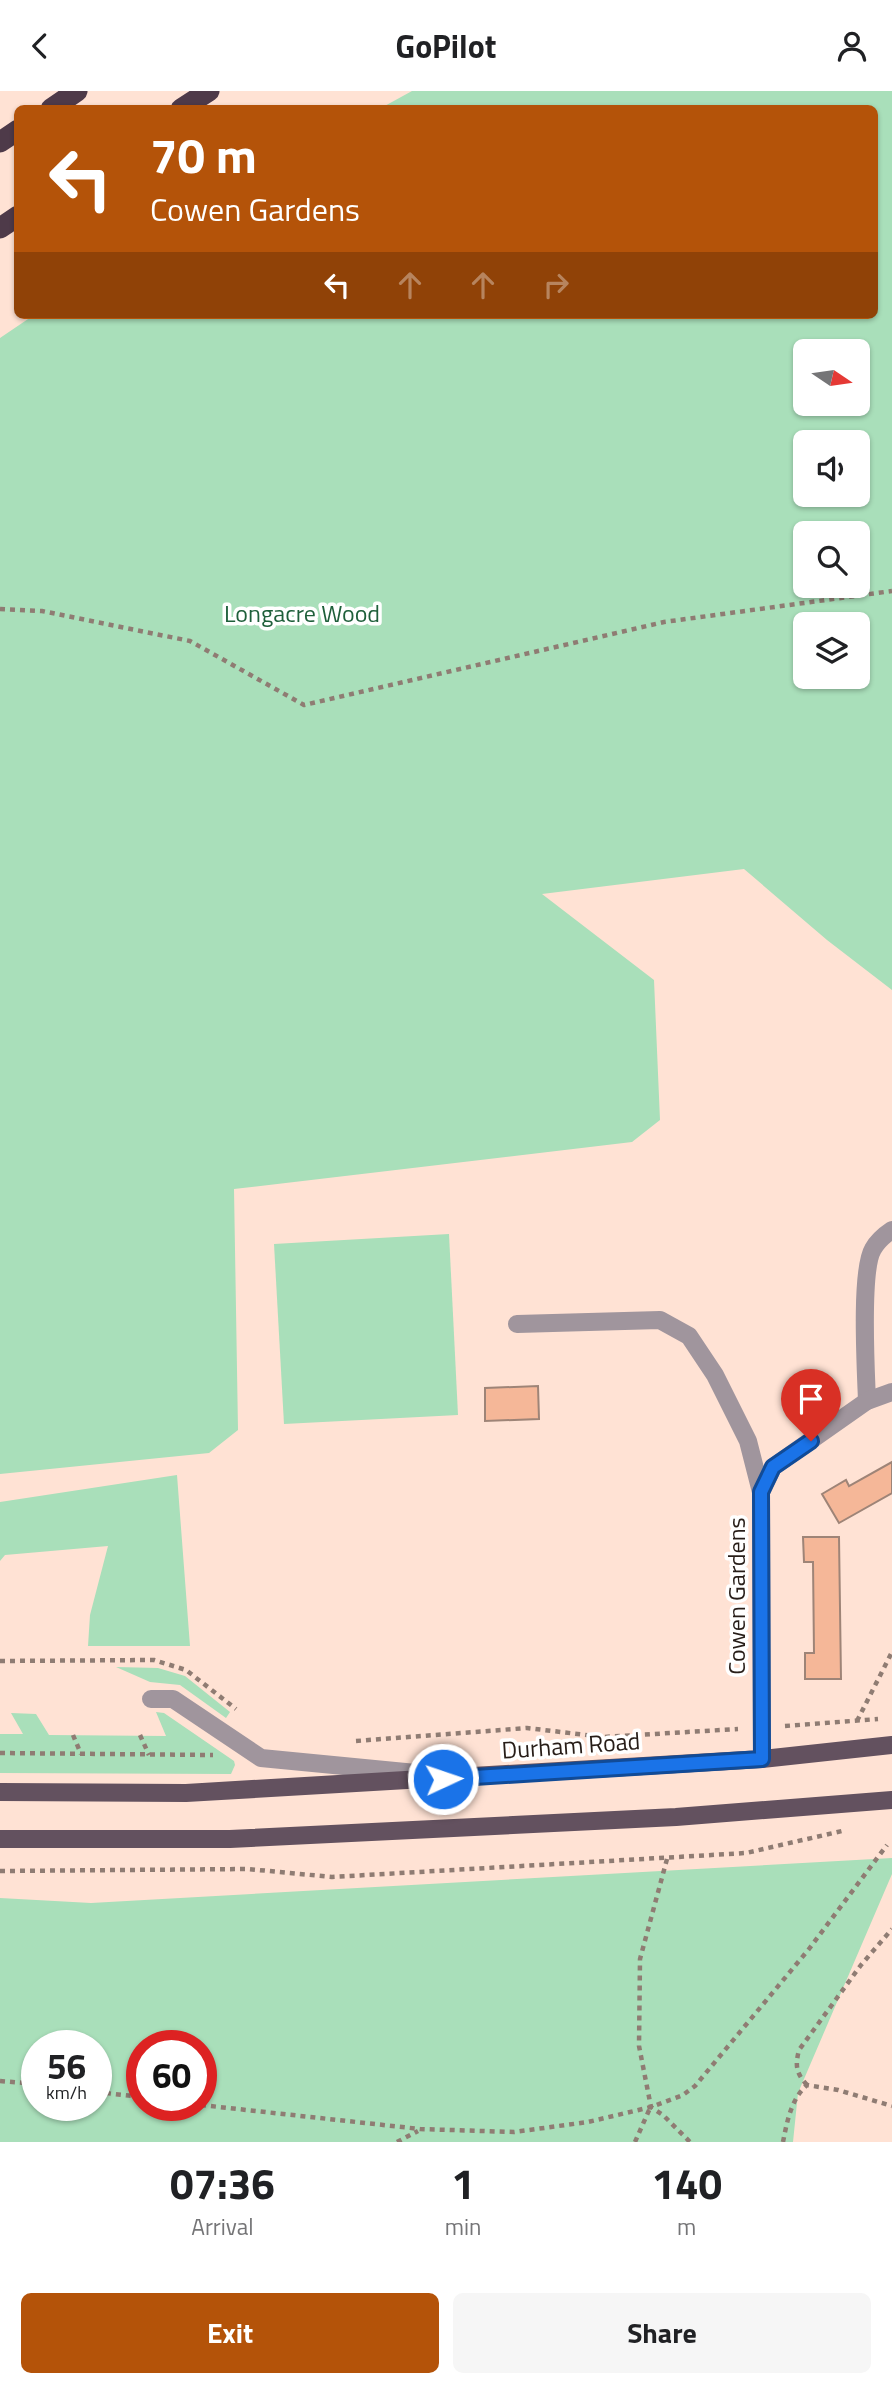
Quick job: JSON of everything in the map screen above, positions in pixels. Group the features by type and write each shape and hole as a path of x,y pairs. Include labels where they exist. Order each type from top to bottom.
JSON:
{"highway":[{"path":"57,105 77,91"},
{"path":"187,105 209,91"}],"main road":[{"name":"Durham Road","path":"0,1792 186,1793 762,1759 892,1745"},
{"path":"0,1839 230,1839 676,1817 892,1800"}],"street":[{"path":"867,1401 865,1352 872,1251 892,1230"},
{"path":"516,1324 660,1320 689,1336 715,1375 748,1441 761,1492"},
{"name":"Cowen Gardens","path":"762,1759 761,1492 773,1467 867,1401 892,1392"},
{"path":"151,1699 173,1699 261,1758 469,1778"}],"path":[{"path":"0,609 42,611 190,641 304,705 664,622 892,591"},
{"path":"348,1742 527,1728 603,1737 857,1721 892,1652"},
{"path":"0,1661 154,1660 186,1670 248,1719 216,1755 0,1753"},
{"path":"73,1735 81,1754"},
{"path":"141,1735 149,1755"},
{"path":"0,1871 248,1869 332,1877 746,1853 853,1830"},
{"path":"217,2107 420,2129 525,2130 588,2122 651,2107 683,2095 695,2086 809,1949 887,1845"},
{"path":"635,2142 651,2107 639,2046 640,1959 667,1859"},
{"path":"892,1929 861,1965 799,2050 796,2062 797,2074 807,2085 838,2090 892,2106"},
{"path":"0,2081 21,2083"},
{"path":"783,2142 792,2105 807,2085"},
{"path":"651,2107 690,2142"},
{"path":"397,2142 420,2129"}],"green space":[{"name":"Longacre Wood","path":"412,91 892,91 892,990 827,940 744,869 542,894 654,980 660,1120 632,1142 234,1189 238,1430 209,1453 0,1474 0,338 28,319 878,319 878,105 386,105"},
{"path":"449,1234 458,1415 284,1424 274,1244"},
{"path":"177,1475 190,1646 88,1646 90,1615 108,1546 5,1555 0,1561 0,1502"},
{"path":"116,1667 158,1668 185,1676 230,1712 226,1718 180,1685 150,1682"},
{"path":"156,1712 164,1713 234,1761 231,1774 0,1773 0,1734 23,1734 11,1713 36,1714 49,1735 166,1736"},
{"path":"892,1858 892,1874 798,2093 793,2142 0,2142 0,1898 91,1903"}],"building":[{"path":"538,1386 539,1419 485,1421 485,1388"},
{"path":"892,1462 892,1493 839,1523 822,1494 846,1480 849,1486"},
{"path":"803,1537 839,1537 841,1679 805,1679 805,1653 814,1653 813,1562 804,1562"}],"route":[{"path":"443,1779 762,1759 761,1492 773,1467 811,1441"}]}
